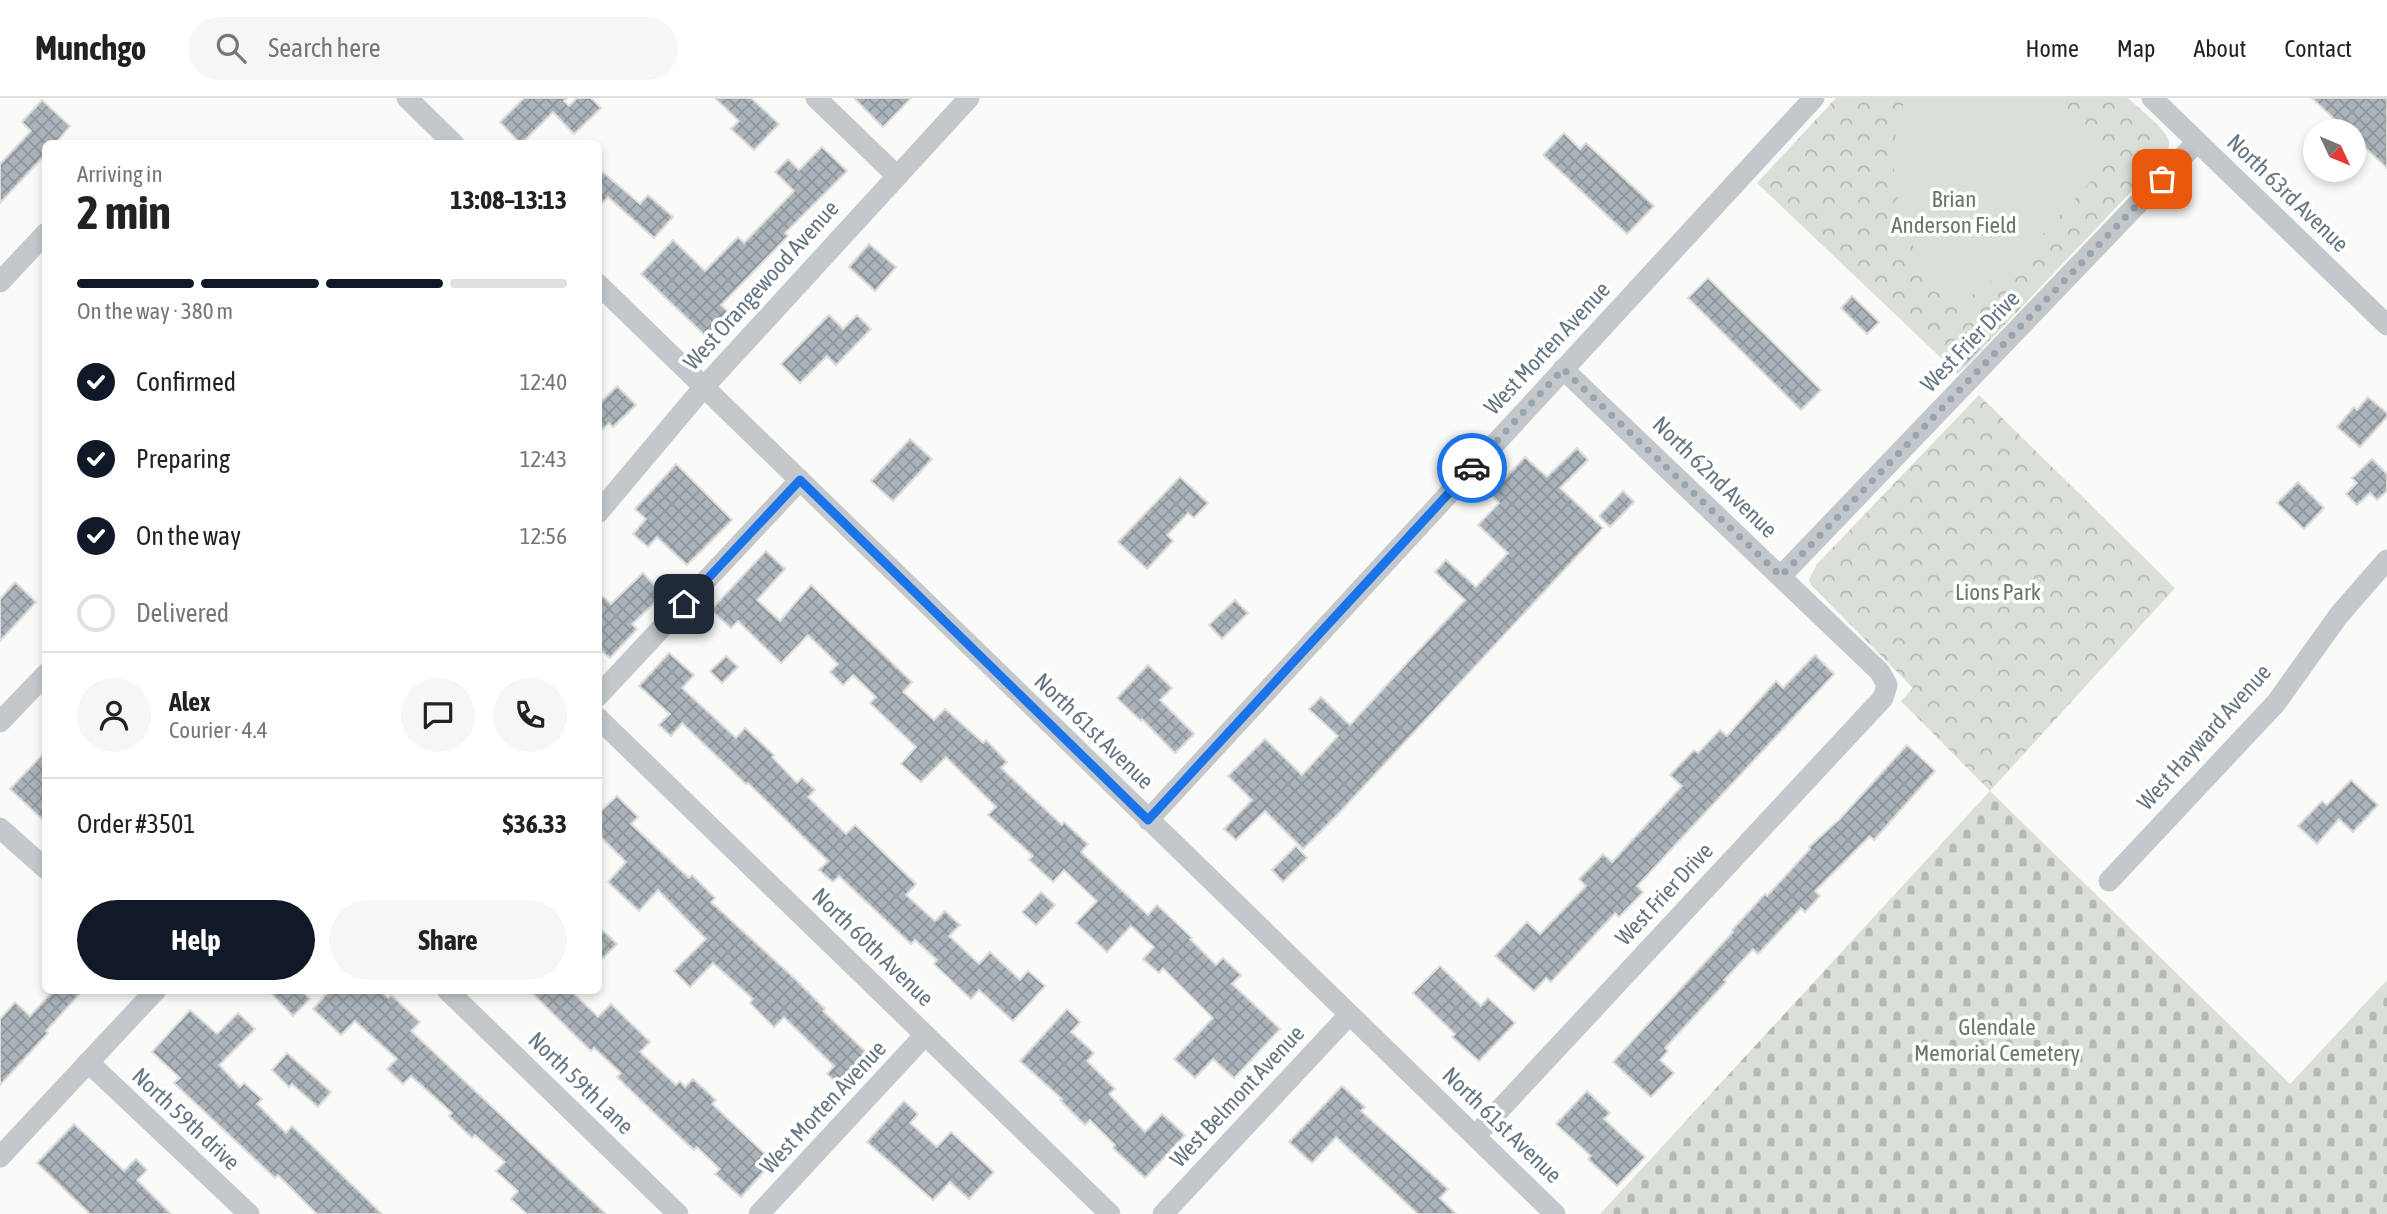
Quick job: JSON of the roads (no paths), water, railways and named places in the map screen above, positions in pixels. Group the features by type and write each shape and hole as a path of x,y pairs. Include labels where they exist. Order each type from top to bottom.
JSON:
{"street":[{"path":"407,98 450,140"},
{"path":"816,98 896,175"},
{"name":"West Orangewood Avenue","path":"602,508 703,388 969,98"},
{"name":"West Morten Avenue","path":"1148,820 1814,98"},
{"name":"North 63rd Avenue","path":"2152,98 2387,326"},
{"name":"West Frier Drive","path":"1781,576 2197,142"},
{"path":"0,282 42,237"},
{"name":"North 61st Avenue","path":"602,288 1555,1214"},
{"name":"North 62nd Avenue","path":"1563,369 1880,672 1886,685"},
{"path":"602,692 800,480"},
{"name":"West Hayward Avenue","path":"2109,881 2276,703 2339,615 2387,560"},
{"path":"0,722 42,678"},
{"name":"West Frier Drive","path":"1476,1135 1882,698 1886,685"},
{"name":"North 60th Avenue","path":"602,722 1110,1214"},
{"path":"0,828 42,865"},
{"path":"0,1157 152,994"},
{"name":"North 59th Lane","path":"451,994 678,1214"},
{"name":"West Belmont Avenue","path":"1163,1214 1349,1014"},
{"name":"West Morten Avenue","path":"759,1214 926,1035"},
{"name":"North 59th drive","path":"88,1062 249,1214"}],"park label":[{"name":"Brian Anderson Field","path":"1954,212"},
{"name":"Lions Park","path":"1998,592"},
{"name":"Glendale Memorial Cemetery","path":"1997,1040"}]}
